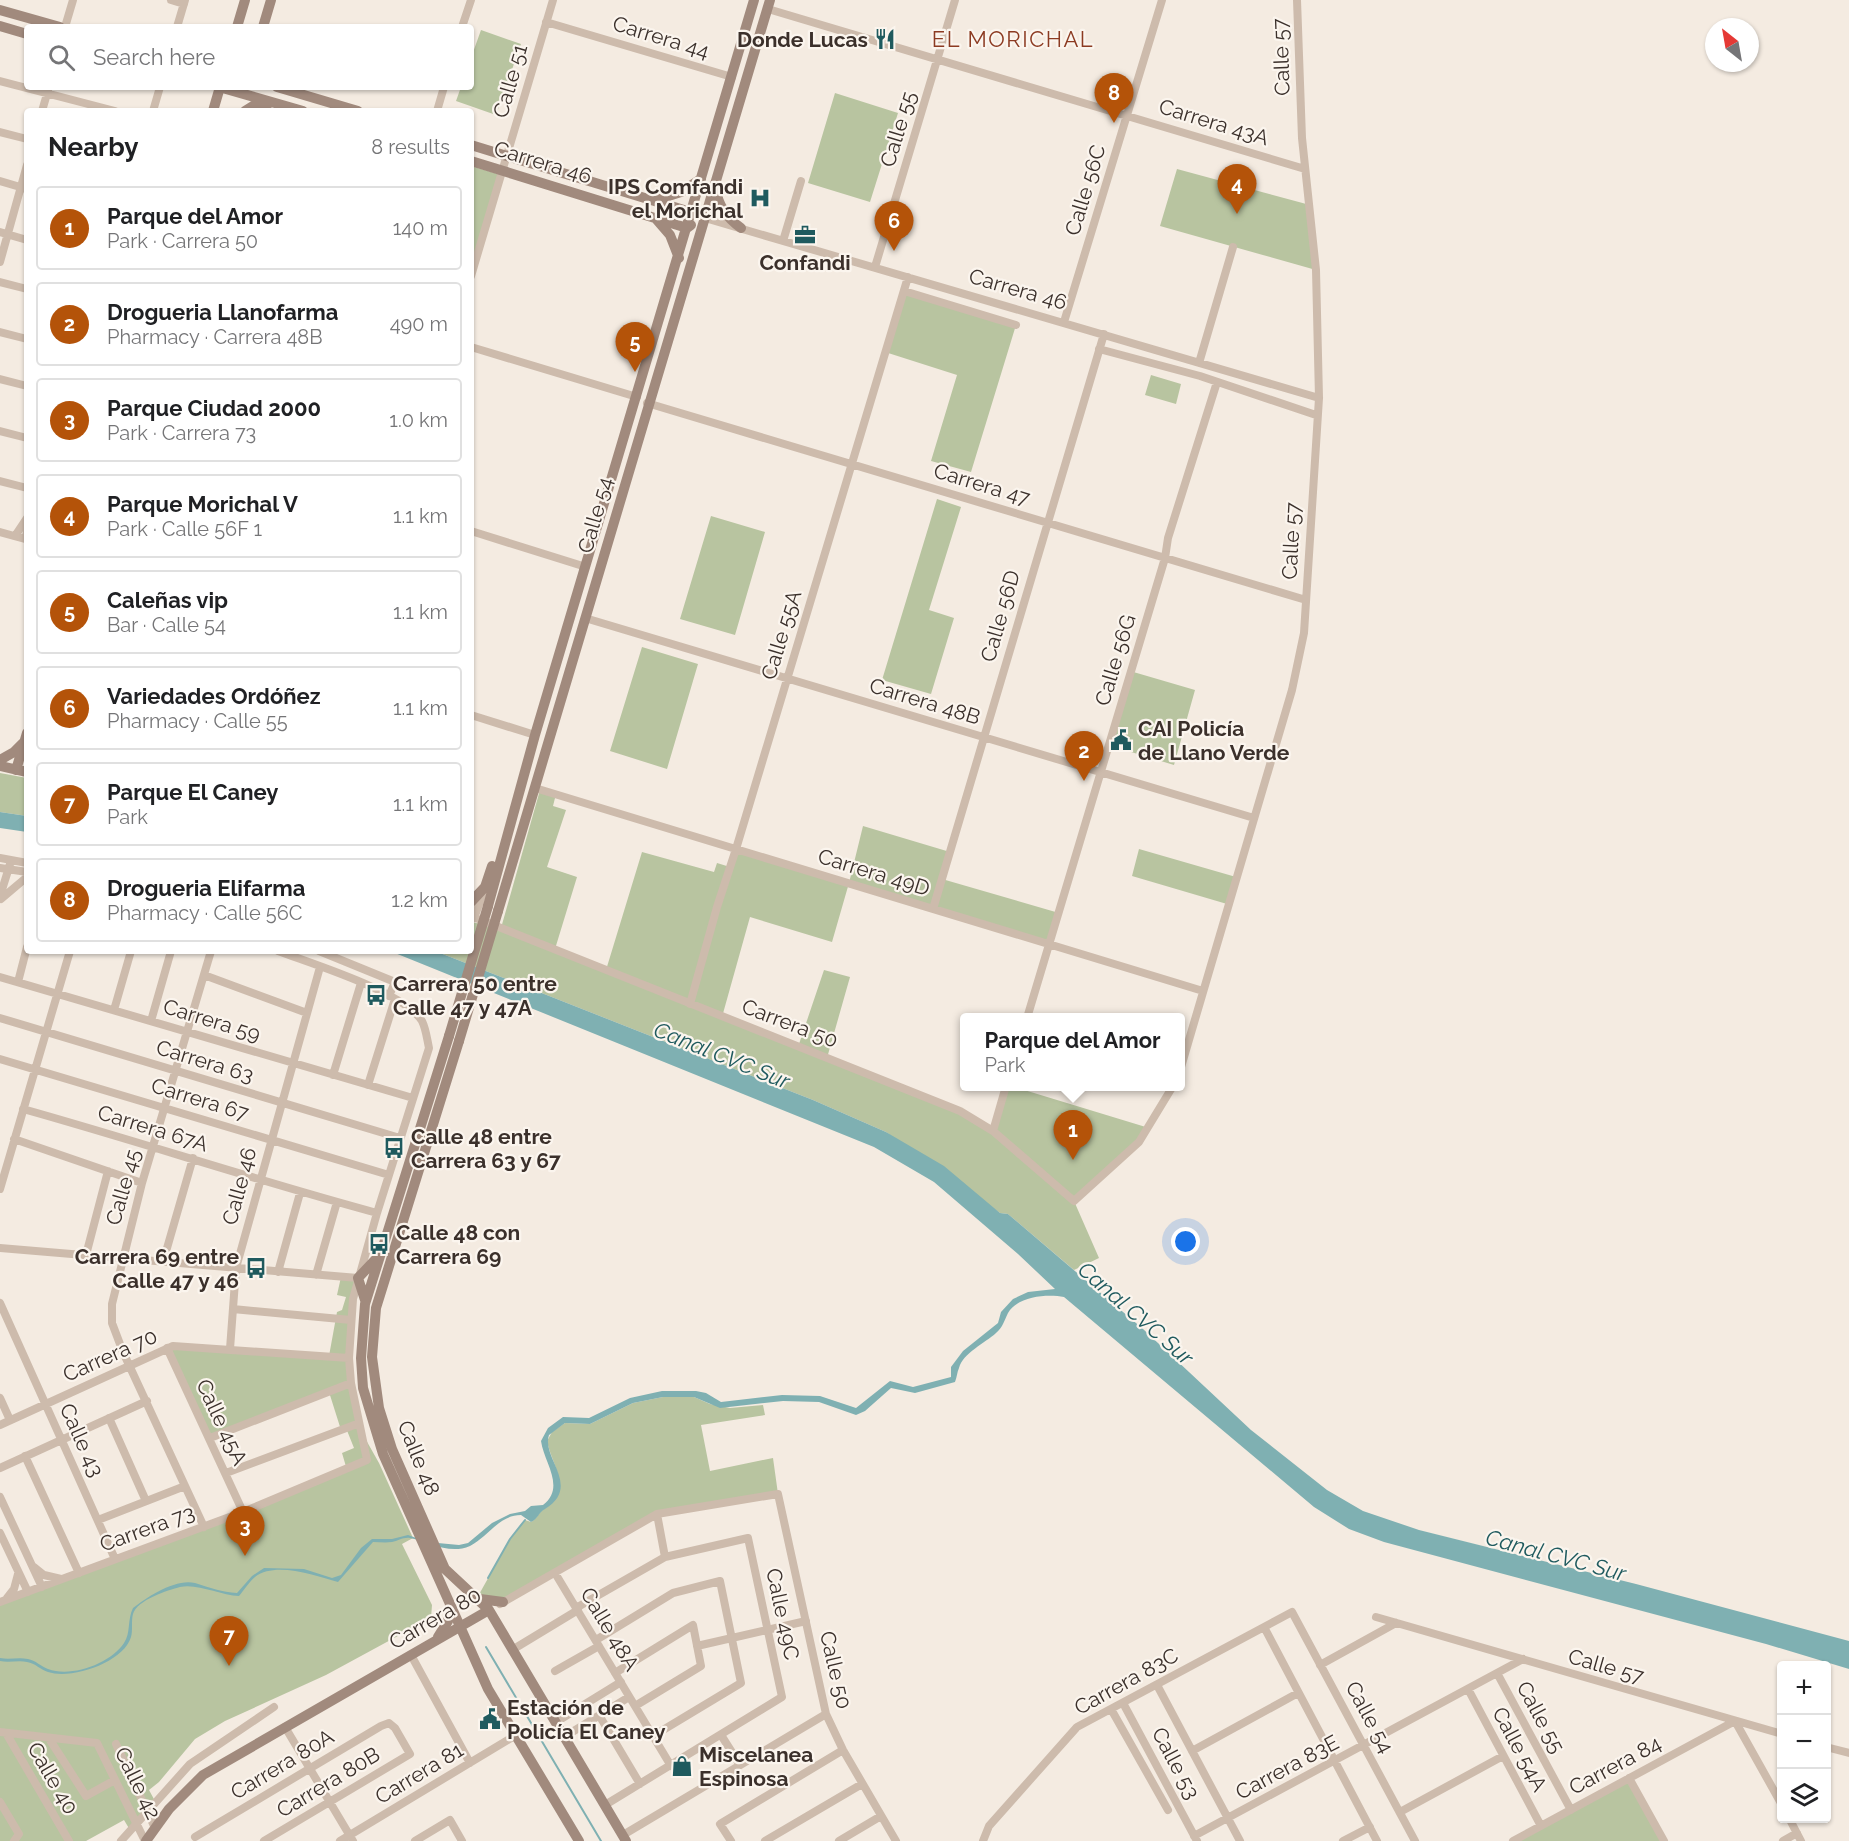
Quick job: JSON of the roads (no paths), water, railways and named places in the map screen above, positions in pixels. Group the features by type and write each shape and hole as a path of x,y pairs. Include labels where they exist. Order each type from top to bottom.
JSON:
{"main road":[{"path":"238,24 245,0"},
{"path":"264,24 271,0"},
{"name":"Calle 54","path":"459,1041 535,735 754,0"},
{"name":"Calle 54","path":"449,1036 535,788 647,403 716,186 769,4"},
{"path":"0,10 49,24"},
{"path":"0,26 24,33"},
{"path":"214,108 219,90"},
{"path":"240,108 245,90 292,108"},
{"path":"290,90 348,108"},
{"path":"251,108 260,104 274,103"},
{"name":"Carrera 46","path":"474,146 654,199 692,211 705,218"},
{"name":"Carrera 46","path":"474,162 687,228"},
{"path":"654,199 681,192 701,179"},
{"path":"584,195 584,187 588,180"},
{"path":"716,186 721,207 741,228"},
{"path":"648,215 669,232 679,258"},
{"path":"687,228 705,218"},
{"name":"Calle 54","path":"485,887 515,786 535,735"},
{"path":"0,760 14,752 24,740"},
{"path":"0,766 22,771 24,754"},
{"path":"474,899 485,887"},
{"name":"Calle 48","path":"367,1358 366,1304 378,1257 449,1036"},
{"name":"Calle 48","path":"459,1041 376,1308 363,1388 375,1435 440,1571 450,1605 488,1689 574,1839"},
{"path":"366,1304 358,1278 378,1257"},
{"name":"Calle 48","path":"440,1571 477,1598 489,1610 625,1838"},
{"path":"477,1598 487,1602 503,1602"},
{"path":"435,1641 448,1621 450,1605"},
{"name":"Carrera 80","path":"145,1841 184,1791 202,1775 489,1610"},
{"name":"Calle 42","path":"155,1828 161,1841"}],"street":[{"path":"66,24 73,0"},
{"path":"171,0 184,2 178,24"},
{"path":"463,24 471,0"},
{"name":"Calle 51","path":"474,266 553,0"},
{"name":"Calle 55","path":"875,267 955,0"},
{"name":"Calle 56C","path":"1064,322 1162,0"},
{"name":"Calle 57","path":"1185,1053 1301,657 1318,398 1316,270 1305,169 1297,0"},
{"name":"Carrera 43A","path":"769,4 938,60 1127,114 1305,169"},
{"name":"Carrera 44","path":"546,22 732,77"},
{"path":"0,81 24,86"},
{"path":"43,108 48,90 105,108"},
{"path":"154,108 159,90"},
{"path":"438,108 443,90"},
{"path":"0,132 24,139"},
{"path":"783,241 801,181"},
{"path":"0,182 24,188 4,233 0,262"},
{"name":"Carrera 46","path":"705,218 1064,322 1104,334 1124,343 1318,398"},
{"path":"4,233 24,239"},
{"path":"1199,363 1233,248"},
{"name":"Calle 55A","path":"690,1005 717,907 908,277"},
{"path":"0,282 24,288"},
{"name":"Carrera 46","path":"904,291 1016,325"},
{"path":"0,332 24,338"},
{"name":"Calle 56D","path":"933,909 1104,334"},
{"path":"474,348 637,397"},
{"path":"1100,349 1217,382 1317,416"},
{"path":"0,379 24,385"},
{"name":"Calle 56G","path":"1028,1013 1165,558 1168,538 1217,382"},
{"name":"Carrera 47","path":"647,403 1306,600"},
{"path":"0,431 24,437"},
{"path":"0,481 24,487"},
{"path":"15,536 24,522"},
{"path":"0,532 24,536"},
{"path":"474,532 586,567"},
{"name":"Carrera 48B","path":"585,618 1254,818"},
{"path":"474,716 535,735"},
{"name":"Carrera 49D","path":"535,788 1203,991"},
{"path":"0,858 24,863"},
{"path":"3,870 11,861"},
{"path":"3,870 24,872"},
{"path":"0,898 5,881 3,870"},
{"path":"0,898 24,879"},
{"name":"Calle 54","path":"474,914 485,887"},
{"name":"Carrera 50","path":"474,917 690,1005 935,1100 969,1116 993,1131 1074,1201 1101,1179 1139,1142 1170,1091"},
{"path":"18,982 25,954"},
{"path":"0,1189 69,954"},
{"path":"114,1010 130,954"},
{"path":"151,1021 170,954"},
{"name":"Calle 45","path":"204,1527 112,1323 112,1304 142,1183 210,954"},
{"path":"226,1473 357,1424 349,1358 351,1320 358,1278 429,1048 422,1022 414,1011 361,983 286,954"},
{"path":"327,954 395,981 368,1085"},
{"name":"Calle 46","path":"230,1349 236,1268 320,967"},
{"path":"204,975 307,1013"},
{"name":"Carrera 59","path":"0,977 413,1098"},
{"path":"333,1075 361,983"},
{"name":"Carrera 63","path":"0,1018 400,1138"},
{"name":"Carrera 67","path":"0,1059 388,1175"},
{"path":"993,1131 1005,1091"},
{"name":"Carrera 67A","path":"23,1109 153,1145 259,1181 377,1213"},
{"path":"14,1139 142,1183"},
{"path":"163,1262 192,1158"},
{"path":"86,1255 108,1171"},
{"path":"278,1272 300,1193"},
{"path":"316,1275 337,1202"},
{"path":"0,1248 358,1278"},
{"name":"Calle 43","path":"0,1303 115,1559"},
{"path":"233,1309 351,1320"},
{"name":"Carrera 70","path":"0,1425 167,1348 178,1346 349,1358"},
{"name":"Calle 45A","path":"167,1348 243,1512"},
{"path":"210,1438 351,1383"},
{"path":"0,1398 10,1420"},
{"path":"0,1468 147,1401"},
{"path":"109,1418 146,1501"},
{"name":"Carrera 73","path":"3,1601 204,1527 364,1464 366,1455 357,1424"},
{"path":"26,1456 79,1573"},
{"path":"98,1520 185,1486"},
{"name":"Carrera 80","path":"489,1610 657,1514 778,1494"},
{"name":"Calle 50","path":"778,1494 826,1714 843,1750 896,1841"},
{"path":"0,1497 42,1587"},
{"path":"512,1650 665,1557 657,1514"},
{"path":"0,1533 28,1592"},
{"name":"Calle 49C","path":"665,1557 748,1538 782,1697 721,1735"},
{"path":"31,1564 44,1575 65,1578"},
{"path":"3,1601 16,1586 17,1570"},
{"name":"Calle 48A","path":"555,1573 670,1766"},
{"path":"555,1671 673,1593 720,1581 741,1683 653,1736"},
{"name":"Calle 54","path":"1292,1612 1415,1841"},
{"name":"Carrera 83C","path":"983,1841 989,1826 1077,1727 1292,1612"},
{"name":"Calle 57","path":"1376,1617 1777,1733"},
{"path":"697,1646 806,1621"},
{"path":"1320,1665 1396,1623"},
{"path":"615,1672 693,1625 701,1666 635,1706"},
{"path":"1264,1627 1377,1841"},
{"path":"411,1655 470,1763"},
{"name":"Carrera 83E","path":"1195,1838 1523,1659"},
{"name":"Calle 55","path":"1497,1673 1571,1810"},
{"path":"556,1722 621,1682"},
{"path":"1157,1685 1240,1841"},
{"name":"Calle 54A","path":"1468,1689 1541,1826"},
{"path":"1192,1751 1298,1694"},
{"path":"564,1737 629,1697"},
{"name":"Calle 53","path":"1123,1703 1195,1838"},
{"path":"121,1841 190,1764 207,1750 274,1707"},
{"name":"Calle 53","path":"1111,1709 1168,1810"},
{"path":"625,1838 826,1714"},
{"path":"599,1716 640,1784"},
{"path":"1735,1721 1777,1796"},
{"name":"Carrera 84","path":"1513,1841 1735,1721"},
{"name":"Carrera 80B","path":"264,1841 410,1754 389,1723"},
{"name":"Carrera 80A","path":"195,1837 389,1723"},
{"path":"285,1727 352,1838"},
{"path":"3,1733 50,1740 86,1796 115,1780"},
{"name":"Calle 40","path":"3,1733 69,1841"},
{"name":"Carrera 81","path":"340,1841 352,1838 516,1735"},
{"path":"605,1805 721,1735 740,1765"},
{"name":"Calle 42","path":"50,1740 97,1743 145,1841"},
{"name":"Calle 42","path":"116,1744 155,1828"},
{"path":"1831,1748 1849,1753"},
{"path":"730,1841 720,1824 843,1750"},
{"path":"1400,1812 1503,1756"},
{"path":"1629,1778 1664,1841"},
{"path":"765,1841 862,1784"},
{"path":"0,1802 17,1839"},
{"path":"839,1841 881,1816"},
{"path":"415,1841 450,1820 462,1841"},
{"path":"1783,1841 1799,1837 1792,1823"},
{"path":"1343,1841 1370,1827"}],"water":[{"path":"0,812 24,816 24,832 0,828"},
{"path":"397,954 443,954 813,1100 886,1132 944,1166 1000,1213 1008,1214 1143,1329 1251,1430 1327,1490 1363,1511 1419,1530 1636,1584 1849,1641 1849,1669 1831,1664 1831,1661 1822,1661 1384,1542 1349,1529 1314,1507 1064,1297 1049,1296 1033,1297 1013,1307 998,1331 961,1363 955,1382 915,1393 891,1388 865,1411 856,1415 819,1402 783,1401 720,1408 694,1397 663,1397 633,1403 590,1424 565,1423 549,1435 548,1444 558,1472 560,1491 555,1500 531,1522 521,1515 513,1516 500,1522 470,1546 462,1548 439,1547 410,1538 394,1542 373,1542 338,1582 296,1571 274,1570 255,1577 239,1596 201,1588 180,1587 154,1596 140,1604 132,1617 131,1637 126,1646 108,1661 83,1671 58,1674 45,1671 30,1663 0,1661 0,1658 28,1659 48,1669 68,1672 90,1667 110,1657 124,1643 128,1635 133,1608 154,1594 179,1583 195,1583 237,1593 252,1576 264,1568 304,1569 332,1578 341,1575 361,1548 372,1539 392,1539 408,1535 427,1542 459,1545 468,1543 492,1523 510,1514 525,1511 531,1506 543,1505 550,1498 553,1490 552,1475 541,1441 548,1428 563,1417 589,1418 630,1398 662,1391 696,1391 706,1393 721,1402 782,1395 820,1396 856,1408 890,1381 913,1387 951,1377 951,1367 963,1351 998,1323 1001,1312 1013,1299 1028,1292 1055,1289 934,1182 874,1147"}],"waterway":[{"path":"488,1578 510,1539 525,1520"},
{"path":"486,1647 601,1841"}],"place":[{"name":"Donde Lucas","path":"885,39"},
{"name":"Drogueria Elifarma","path":"1114,123"},
{"name":"IPS Comfandi el Morichal","path":"760,198"},
{"name":"Parque Morichal V","path":"1237,214"},
{"name":"Confandi","path":"805,235"},
{"name":"Variedades Ordóñez","path":"894,251"},
{"name":"Caleñas vip","path":"635,372"},
{"name":"CAI Policía de Llano Verde","path":"1121,740"},
{"name":"Drogueria Llanofarma","path":"1084,781"},
{"name":"Carrera 50 entre Calle 47 y 47A","path":"376,995"},
{"name":"Calle 48 entre Carrera 63 y 67","path":"394,1148"},
{"name":"Parque del Amor","path":"1073,1160"},
{"name":"Calle 48 con Carrera 69","path":"379,1244"},
{"name":"Carrera 69 entre Calle 47 y 46","path":"256,1268"},
{"name":"Parque Ciudad 2000","path":"245,1556"},
{"name":"Parque El Caney","path":"229,1666"},
{"name":"Estación de Policía El Caney","path":"490,1719"},
{"name":"Miscelanea Espinosa","path":"682,1766"}],"district":[{"name":"EL MORICHAL","path":"1013,39"}],"water label":[{"name":"Canal CVC Sur","path":"722,1055"},
{"name":"Canal CVC Sur","path":"1136,1313"},
{"name":"Canal CVC Sur","path":"1556,1555"}]}
